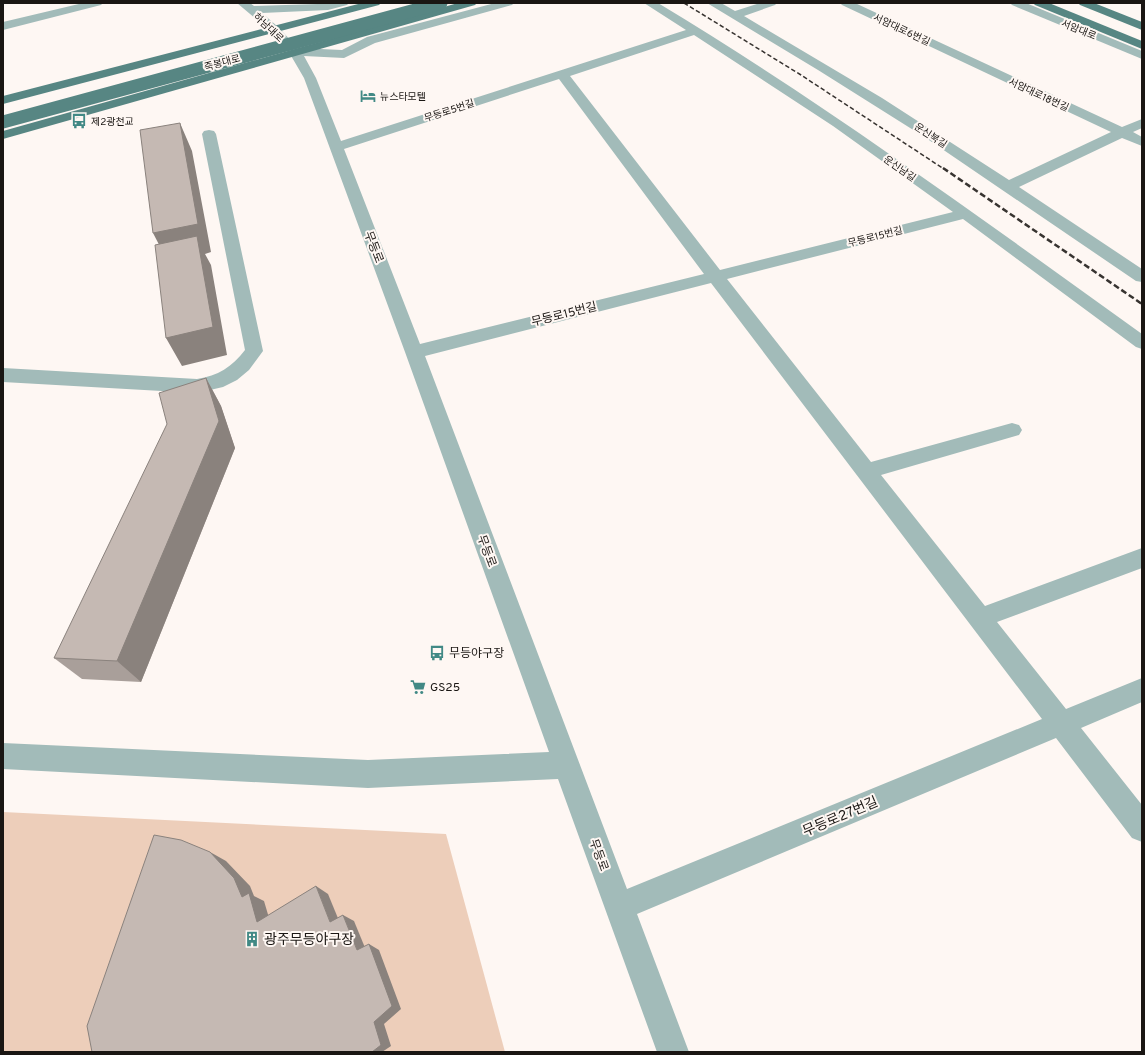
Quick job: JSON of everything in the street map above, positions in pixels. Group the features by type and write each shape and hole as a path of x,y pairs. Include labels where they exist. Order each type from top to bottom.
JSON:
{"main road":[{"path":"3,100 273,28 375,3"},
{"name":"죽봉대로","path":"3,113 410,3"},
{"name":"죽봉대로","path":"3,122 441,3"},
{"path":"3,135 471,3"},
{"path":"1039,3 1142,45"},
{"path":"1060,3 1142,36"},
{"path":"1084,3 1142,26"}],"street":[{"path":"3,26 68,6 97,3"},
{"path":"247,6 328,7 343,3"},
{"path":"295,52 344,54 371,40 508,3"},
{"name":"운신남길","path":"650,3 739,58 965,214 1142,343"},
{"name":"운신북길","path":"713,3 845,81 1008,186 1142,277"},
{"path":"735,15 771,3"},
{"name":"서암대로6번길","path":"846,3 957,55"},
{"name":"서암대로","path":"1016,3 1142,55"},
{"name":"하남대로","path":"247,6 273,28 295,52"},
{"name":"무등로5번길","path":"336,147 695,31"},
{"name":"무등로","path":"295,52 310,78 414,352 673,1052"},
{"name":"서암대로18번길","path":"957,55 1142,142"},
{"path":"562,74 634,171 1142,828"},
{"path":"1008,186 1142,122"},
{"path":"3,375 197,386 213,384 225,380 241,368 254,351 209,134"},
{"name":"무등로15번길","path":"414,352 714,275 965,214"},
{"path":"867,471 1012,430"},
{"path":"980,618 1142,558"},
{"name":"무등로27번길","path":"619,907 1142,690"},
{"path":"3,756 368,774 566,765"}],"shaded area":[{"path":"3,812 446,834 505,1052 3,1052"}],"building":[{"path":"180,123 198,224 153,233 140,130"},
{"path":"197,236 213,327 166,338 155,245"},
{"path":"206,378 219,421 117,661 54,658 167,424 159,393"},
{"name":"광주무등야구장","path":"154,835 181,840 210,852 234,878 242,897 249,893 257,922 316,886 330,922 343,915 357,950 369,944 392,1006 374,1022 381,1045 372,1052 92,1052 87,1026"}],"railway":[{"path":"684,3 801,75 944,169"},
{"path":"943,168 1142,304"}],"place":[{"name":"뉴스타모텔","path":"368,96"},
{"name":"제2광천교","path":"79,121"},
{"name":"무등야구장","path":"437,653"},
{"name":"GS25","path":"418,687"},
{"name":"광주무등야구장","path":"252,939"}]}
